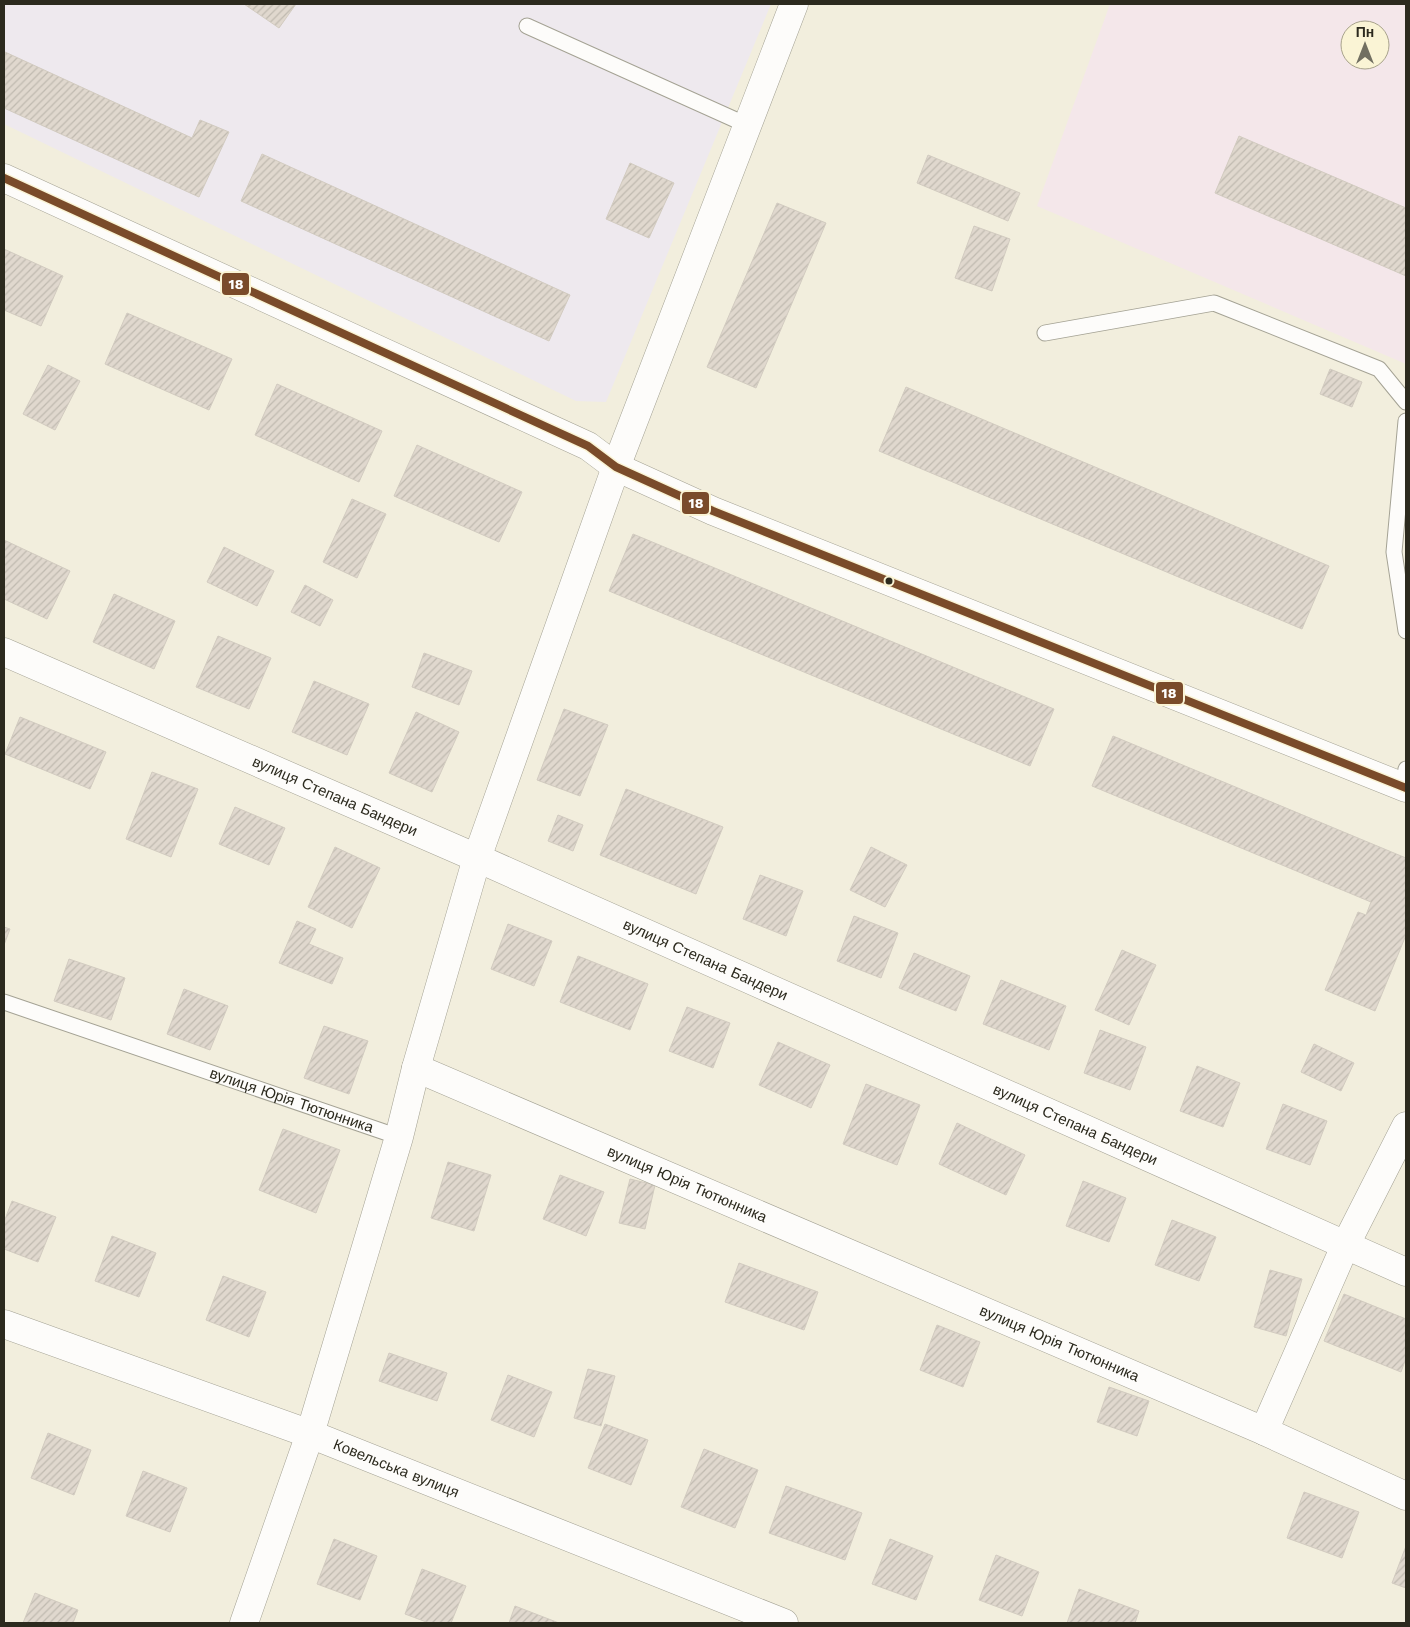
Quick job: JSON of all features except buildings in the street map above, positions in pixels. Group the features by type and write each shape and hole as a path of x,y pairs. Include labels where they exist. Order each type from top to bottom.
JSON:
{"street":[{"path":"244,1623 310,1434 399,1137 416,1068 477,858 616,468 794,4"},
{"path":"4,178 588,446 616,468 722,514 1405,781"},
{"name":"вулиця Степана Бандери","path":"4,652 477,858 1406,1272"},
{"name":"вулиця Юрія Тютюнника","path":"416,1068 1264,1431 1406,1496"},
{"path":"1264,1431 1345,1246 1406,1126"},
{"name":"Ковельська вулиця","path":"4,1324 310,1434 784,1623"}],"lane":[{"path":"527,26 747,125"},
{"path":"1045,332 1214,303 1379,369 1406,402"},
{"path":"1406,421 1394,552 1406,631"},
{"name":"вулиця Юрія Тютюнника","path":"4,1002 399,1137"}],"shaded area":[{"path":"4,4 771,4 606,402 576,401 4,124"},
{"path":"1110,4 1406,4 1406,364 1037,206"}],"transit line":[{"name":"18","path":"4,178 588,446 616,467 713,511 1406,788"}]}
